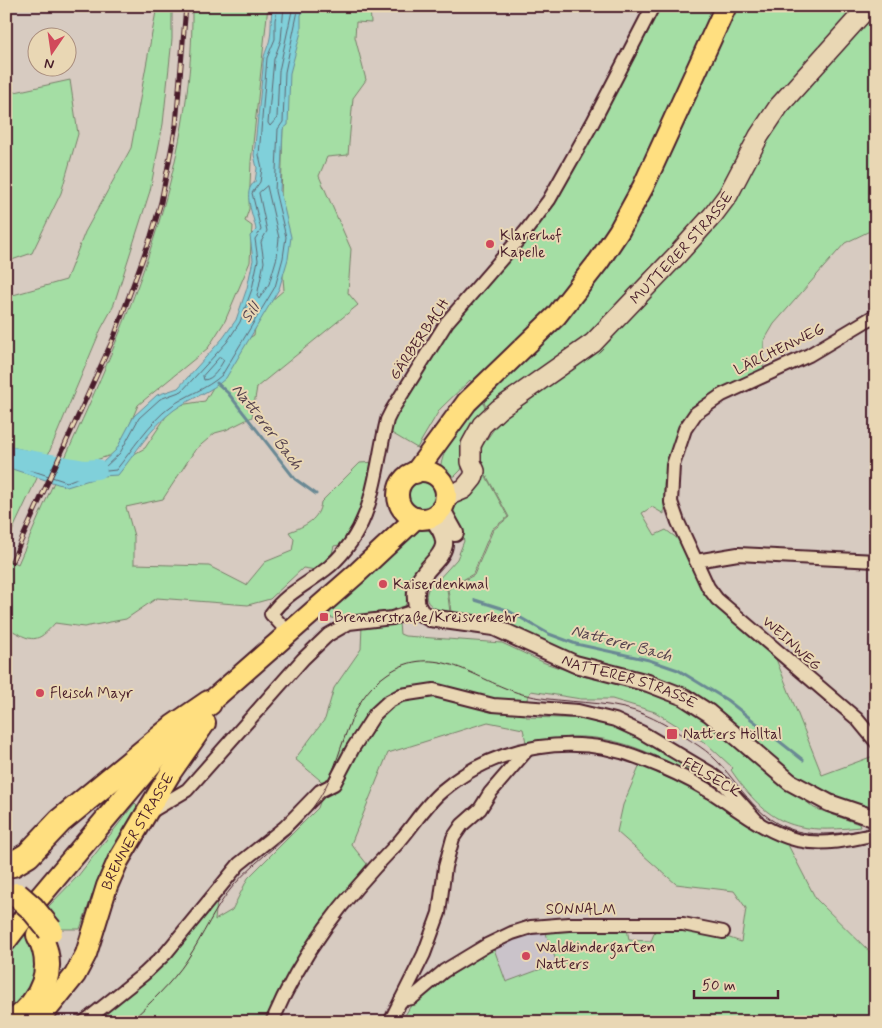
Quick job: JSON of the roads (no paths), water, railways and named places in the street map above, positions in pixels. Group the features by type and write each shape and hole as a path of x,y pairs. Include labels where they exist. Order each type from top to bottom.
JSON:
{"highway":[{"path":"51,1002 62,963 60,952 9,886 13,864 28,855 60,821 174,728 209,703"},
{"path":"14,1022 36,999 47,974 49,960 44,932"}],"main road":[{"path":"428,498 444,434 467,402 556,316 609,246 643,187 726,6"},
{"name":"MUTTERER STRASSE","path":"428,498 464,490 471,483 475,472 471,462 474,437 487,419 593,343 713,215 728,195 759,136 779,106 869,6"},
{"name":"BRENNER STRASSE","path":"6,942 38,898 156,759 209,703 290,633 381,549 428,498"},
{"name":"BRENNER STRASSE","path":"37,1022 51,1002 75,975 86,954 107,886 130,838 192,740 245,672"}],"street":[{"name":"GÄRBERBACH","path":"290,633 271,614 285,598 338,558 357,534 374,490 386,425 392,410 447,322 525,232 549,200 593,122 653,6"},
{"name":"LÄRCHENWEG","path":"696,413 722,395 809,355 876,315"},
{"name":"WEINWEG","path":"696,413 685,429 679,446 670,491 673,512 696,561 717,599 857,719 876,742"},
{"path":"146,814 187,790 302,659 328,635 348,623 392,618 418,610 415,596 419,582 426,568 442,554 445,545 443,531 428,498"},
{"path":"696,561 738,554 876,560"},
{"name":"NATTERER STRASSE","path":"418,610 426,617 436,620 494,627 575,664 648,683 684,697 719,721 790,782 829,802 876,818"},
{"path":"84,1022 144,974 166,953 240,864 284,827 320,791 334,784 352,748 375,714 388,702 401,695 434,690 493,705 578,711 615,720 641,732 710,773 722,783 758,822"},
{"name":"FELSECK","path":"272,1022 288,988 330,919 354,889 409,831 440,792 478,767 529,748 582,744 632,755 698,785 783,835 808,842 841,841 876,834"},
{"path":"390,1022 424,954 439,913 445,867 454,838 462,825 480,809 490,793 529,748"},
{"name":"SONNALM","path":"401,1000 412,998 444,971 487,945 512,932 531,927 556,924 683,924 708,927 723,932"}],"water":[{"path":"273,6 305,6 301,15 301,32 290,73 288,125 283,129 280,191 291,237 288,259 279,289 226,378 180,406 166,417 151,432 118,475 102,476 67,487 6,467 6,444 60,468 84,468 102,463 116,450 134,416 157,395 178,388 223,338 236,320 247,288 253,260 250,236 256,230 249,191 255,182 257,168 254,155 264,56 270,38"}],"waterway":[{"name":"Natterer Bach","path":"217,383 228,393 295,479 316,494"},
{"name":"Sill","path":"6,456 85,470 97,469"},
{"name":"Natterer Bach","path":"475,600 507,610 549,634 576,644 649,660 678,670 727,700 803,760"}],"tram line":[{"path":"130,1022 160,993 181,969 234,885 301,822 311,810 328,781 353,715 362,700 373,686 387,674 405,665 422,661 439,662 456,666 522,694 547,699 611,705 634,711 654,719 699,746 722,767 764,814 777,823 793,830 813,834 834,834 876,828"}],"railway":[{"path":"12,561 114,337 151,236 161,202 176,125 186,6"}],"place":[{"name":"Klarerhof Kapelle","path":"490,244"},
{"name":"Kaiserdenkmal","path":"383,584"},
{"name":"Brennerstraße/Kreisverkehr","path":"324,617"},
{"name":"Fleisch Mayr","path":"40,693"},
{"name":"Natters Hölltal","path":"672,734"},
{"name":"Waldkindergarten Natters","path":"526,956"}]}
